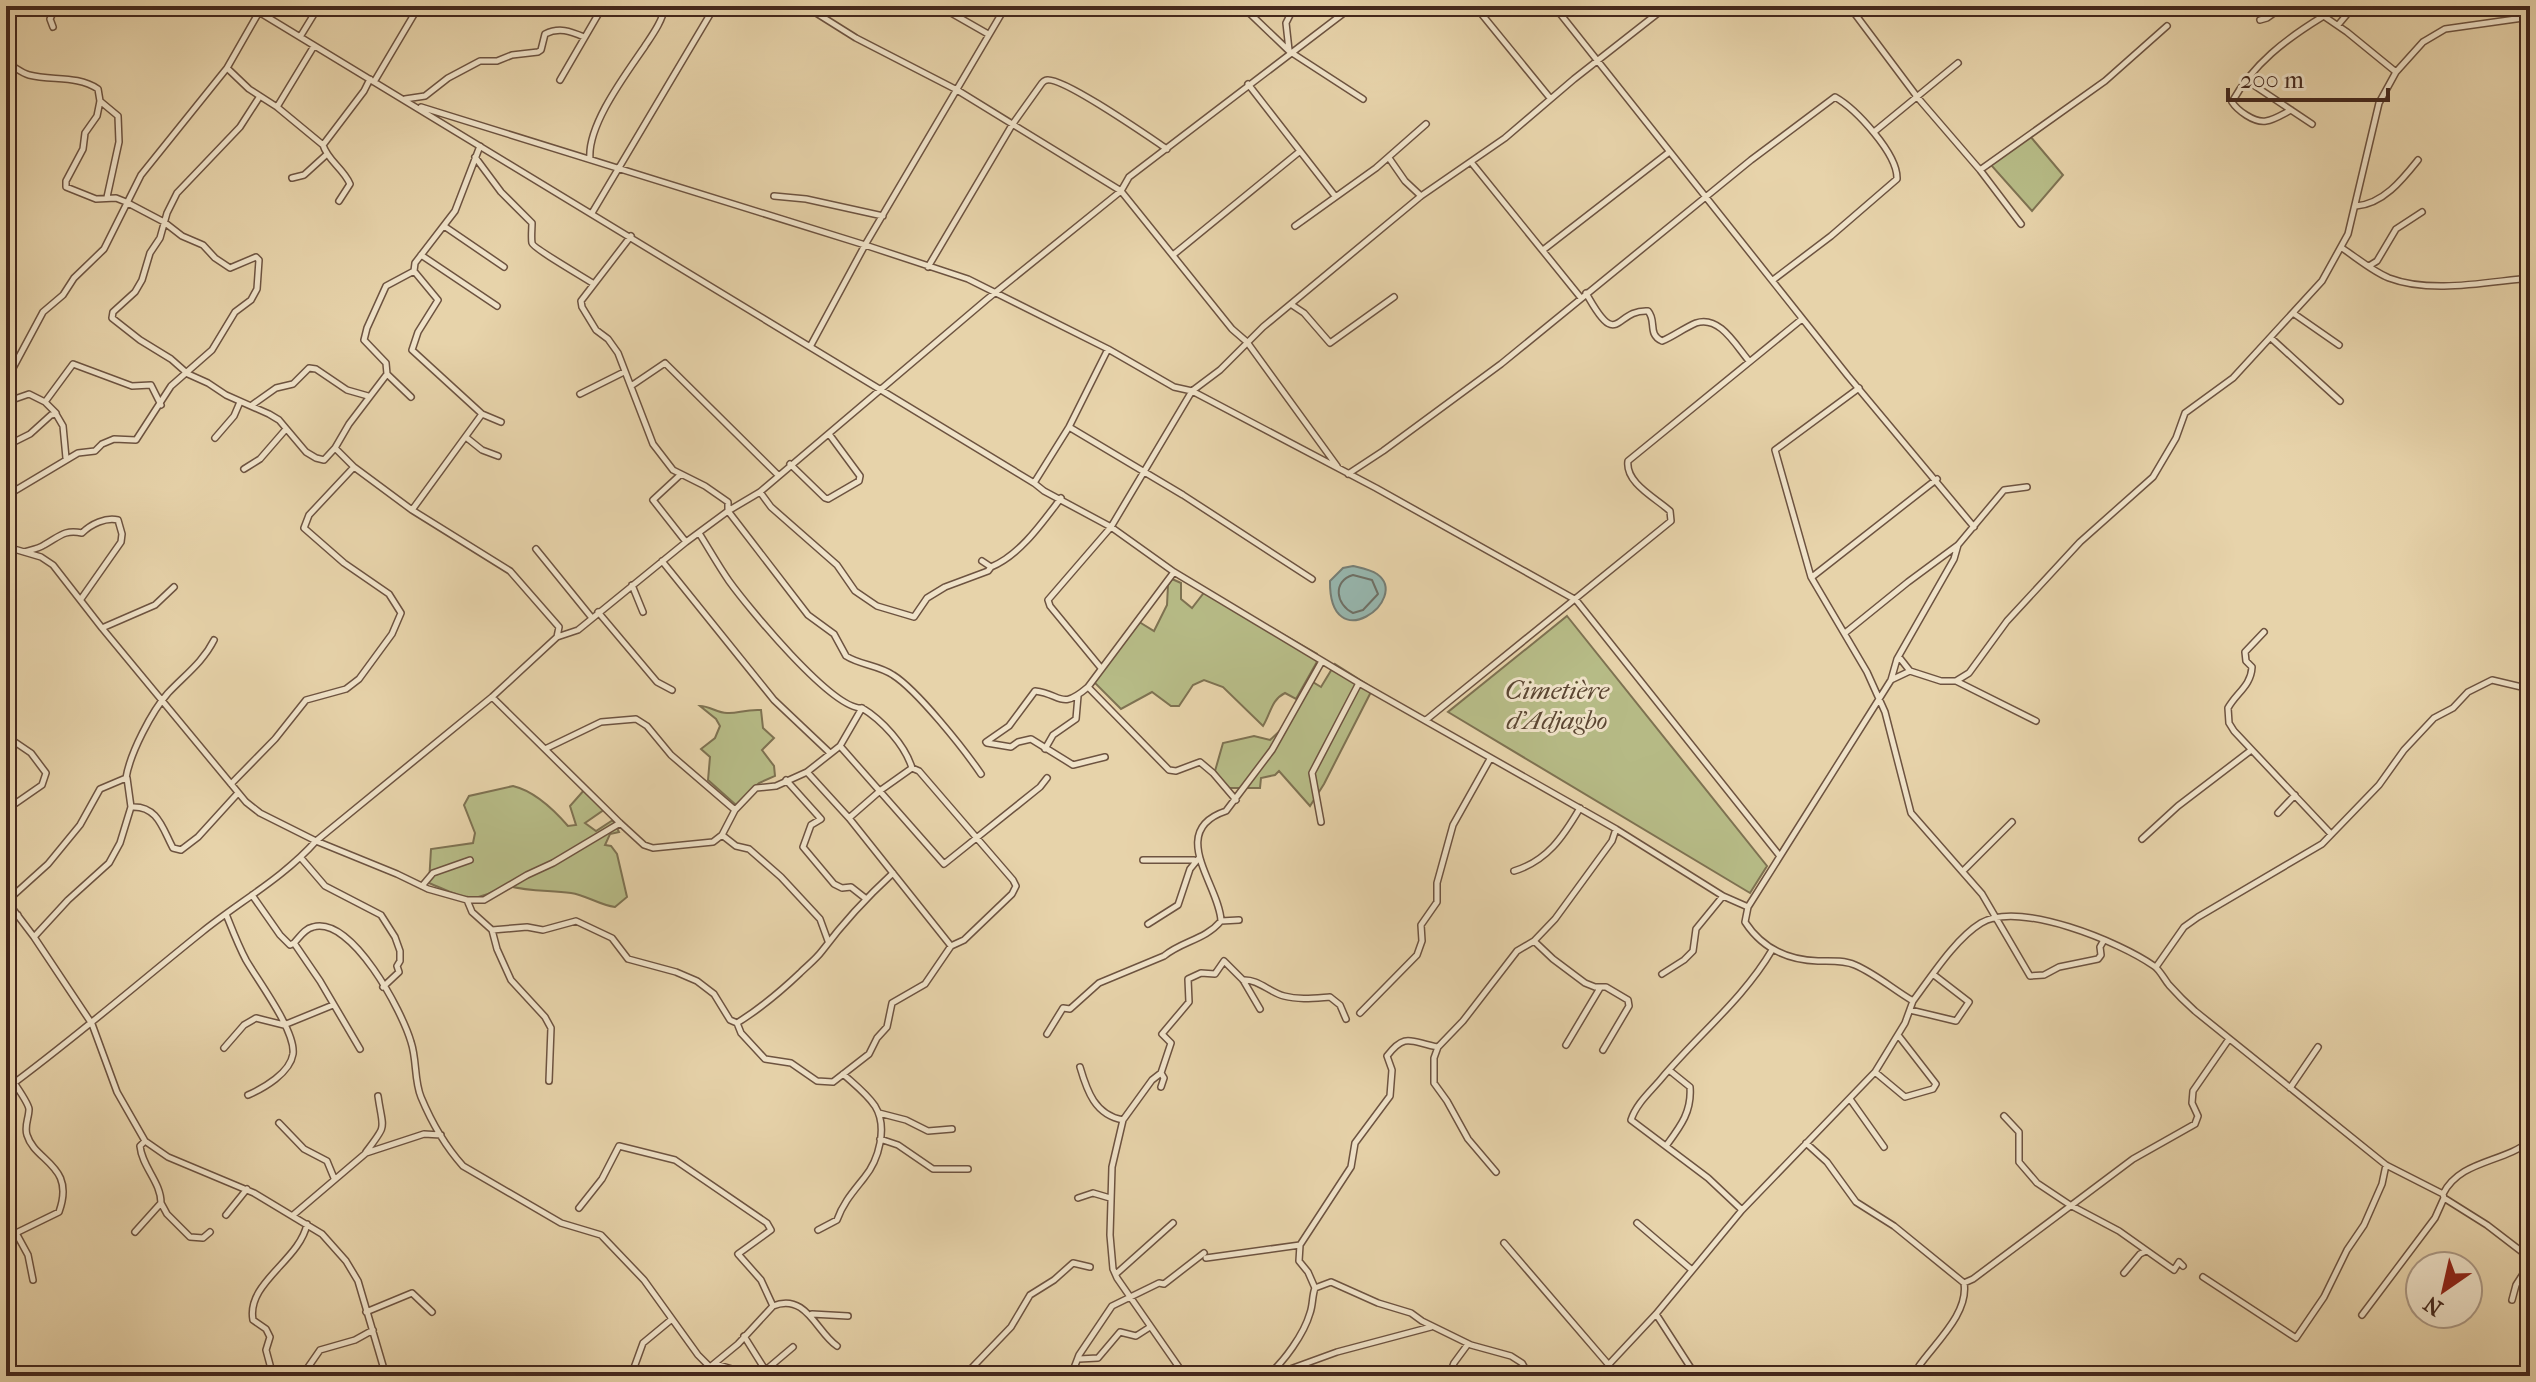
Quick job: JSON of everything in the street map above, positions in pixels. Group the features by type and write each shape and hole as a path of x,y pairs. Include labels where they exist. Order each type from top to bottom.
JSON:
{"street":[{"path":"53,27 50,19 56,6"},
{"path":"249,6 882,388 1044,491 1111,527 1174,572 1322,661 1616,829 1723,896 1748,907"},
{"path":"300,37 319,6"},
{"path":"323,145 372,80 419,6"},
{"path":"560,80 601,9 591,6"},
{"path":"575,154 588,143 655,29 665,6"},
{"path":"592,213 715,6"},
{"path":"805,6 856,38 957,90 1121,191 1232,329 1247,342 1341,470"},
{"path":"939,6 988,34"},
{"path":"811,345 865,245 1006,6"},
{"path":"1242,6 1290,52 1363,99"},
{"path":"6,1089 301,858 316,841 492,697 557,637 578,630 686,542 760,492 994,293 1121,191 1129,177 1353,6"},
{"path":"1475,6 1550,98"},
{"path":"1554,6 1668,153 1974,527"},
{"path":"1562,16 1572,6"},
{"path":"1101,668 1048,600 1111,527 1192,391 1421,196 1471,162 1667,6"},
{"path":"1849,6 1918,98 1980,170 2021,224"},
{"path":"2260,20 2284,6"},
{"path":"2309,6 2396,72"},
{"path":"2338,25 2354,6"},
{"path":"1956,681 1969,673 2007,621 2080,542 2153,477 2176,438 2185,413 2233,378 2322,281 2342,248 2356,206 2379,103 2396,72 2423,42 2445,29 2527,17 2520,6"},
{"path":"1290,52 1286,23 1294,7"},
{"path":"6,381 43,312 63,295 74,278 104,249 141,175 227,68 259,12"},
{"path":"2291,110 2264,122 2242,112 2232,102 2246,80 2272,52 2322,17"},
{"path":"1980,170 2105,81 2167,26"},
{"path":"404,99 425,96 448,78 480,61 497,61 512,55 538,52 545,34 552,31 564,30 584,37"},
{"path":"277,107 314,46"},
{"path":"6,63 26,74 89,83 98,89 100,101 97,116 85,133 83,149 66,181 66,187 96,199 107,197 126,202 203,245 230,268 256,257 259,260 257,289 251,300 235,312 218,344 171,386 136,440 114,439 95,451 66,458 6,496"},
{"path":"1874,132 1958,63"},
{"path":"227,68 323,145 326,155 350,184 339,201"},
{"path":"928,267 1012,125 1047,79 1087,97 1167,149"},
{"path":"2246,80 2312,124"},
{"path":"1248,84 1335,196"},
{"path":"260,96 240,127 177,193 142,280 135,292 113,312 112,318 188,374 279,420 306,452 320,460 324,460 335,448 368,396 387,374"},
{"path":"1348,474 1501,364 1705,196 1835,97 1874,132 1897,170 1897,179 1831,236 1773,280"},
{"path":"100,101 118,116 119,142 107,197"},
{"path":"413,105 968,279 1108,349 1174,387 1192,391 1341,470 1576,600 1779,855"},
{"path":"1295,226 1389,158 1426,124"},
{"path":"588,143 590,159"},
{"path":"411,397 387,374 386,363 368,347 365,335 386,286 414,271 421,255 455,211 480,146"},
{"path":"1173,255 1299,152"},
{"path":"1543,250 1668,153"},
{"path":"292,178 304,175 326,155"},
{"path":"475,157 501,192 532,223 532,243 536,249 594,284"},
{"path":"1389,158 1405,181 1421,196"},
{"path":"2356,206 2363,206 2388,193 2418,160"},
{"path":"1471,162 1584,295 1600,319 1619,324 1642,311 1648,311 1652,332 1662,341 1700,322 1714,323 1749,361"},
{"path":"774,196 806,199 883,216"},
{"path":"2369,266 2377,261 2396,229 2422,212"},
{"path":"444,226 504,267"},
{"path":"631,236 581,301 596,330 614,347 653,444 673,470 728,502 728,511 808,615 834,634 846,656 873,664 895,676 936,719 981,774"},
{"path":"2342,248 2386,277 2415,285 2447,287 2460,283 2530,278"},
{"path":"421,255 497,306"},
{"path":"414,271 438,300 418,332 412,350 482,414 501,422"},
{"path":"1292,305 1304,313 1330,343 1394,297"},
{"path":"2293,312 2339,345"},
{"path":"1426,720 1671,521 1670,511 1645,492 1632,477 1627,469 1628,461 1802,318"},
{"path":"2271,338 2340,401"},
{"path":"1034,483 1069,427 1108,349"},
{"path":"631,386 665,363 778,475"},
{"path":"45,402 73,364 132,386 151,385 161,405"},
{"path":"252,405 276,388 293,384 309,368 316,369 347,390 368,396"},
{"path":"580,394 624,372"},
{"path":"1859,388 1775,450 1811,577 1845,633 1885,712 1911,813 1963,871 1997,916 2030,976 2044,975 2059,967 2098,959 2104,940"},
{"path":"6,402 29,394 45,402 63,426 66,458"},
{"path":"215,438 234,416 240,402"},
{"path":"6,446 30,434 56,414"},
{"path":"412,510 482,414"},
{"path":"1069,427 1312,579"},
{"path":"244,469 260,459 286,429"},
{"path":"790,464 828,499 859,481 860,476 829,434"},
{"path":"467,438 482,450 498,456"},
{"path":"335,448 354,467 412,510 510,571 559,627 557,637"},
{"path":"231,784 275,739 306,700 346,689 359,679 392,634 401,613 389,594 344,563 304,528 309,515 354,467"},
{"path":"680,475 653,500 686,542"},
{"path":"1811,577 1937,479"},
{"path":"1845,633 1958,545 2004,490 2027,487"},
{"path":"760,492 771,507 837,565 855,591 877,606 914,617 927,598 945,587 988,571 1027,539 1061,498"},
{"path":"23,552 43,546 60,533 82,533 101,522 118,520 121,542 81,599"},
{"path":"492,930 527,927 543,930 576,921 612,938 628,959 697,981 714,994 730,1020 737,1023 741,1033 765,1059 791,1063 824,1083 833,1082 869,1054 887,1027 892,1003 925,984 951,946 964,940 1012,894 1016,886 1013,880 919,771 912,768 896,739 876,716 856,708 832,692 783,646 729,581 699,533"},
{"path":"6,543 53,565 238,793 260,813 316,841 422,886 467,900 484,900 620,823"},
{"path":"1913,1001 1853,964 1807,960 1772,950 1745,922 1748,907 1779,855 1891,680 1899,657 1954,559 1958,545"},
{"path":"536,549 592,618"},
{"path":"662,561 774,700 830,753"},
{"path":"982,561 991,567"},
{"path":"1105,757 1073,765 1031,739 1011,747 986,742 1009,726 1035,691 1063,701 1078,696 1088,687 1174,572"},
{"path":"632,585 643,612"},
{"path":"102,628 155,605 174,587"},
{"path":"598,612 657,682 672,690"},
{"path":"2264,632 2245,652 2252,674 2243,691 2231,703 2228,712 2231,727 2331,834"},
{"path":"34,937 68,900 109,863 120,843 131,807 126,778 129,761 162,700 199,664 214,640"},
{"path":"1899,657 1910,671 1941,681 1956,681 2036,721"},
{"path":"1221,921 1197,859 1201,831 1216,814 1226,811 1236,800 1272,750 1322,661"},
{"path":"1891,680 1910,671"},
{"path":"2156,967 2184,927 2322,844 2379,785 2404,750 2434,718 2453,708 2468,692 2492,680 2530,689"},
{"path":"1321,822 1312,773 1359,683"},
{"path":"1088,687 1169,770 1176,771 1200,762 1236,800"},
{"path":"1045,749 1053,735 1076,719 1078,696"},
{"path":"492,697 620,823 644,845 653,848 713,842 722,835 735,810 756,788 776,786 807,772 840,746 862,708"},
{"path":"545,749 601,722 636,719 647,726 671,755 735,810"},
{"path":"6,736 31,753 46,773 42,785 6,810"},
{"path":"840,746 944,864 979,838 1047,778"},
{"path":"2142,839 2178,806 2251,751"},
{"path":"1360,1013 1417,955 1422,941 1421,925 1437,902 1437,883 1453,825 1490,759"},
{"path":"849,818 912,768"},
{"path":"807,772 849,818 951,946"},
{"path":"126,778 100,789 80,825 48,864 7,901 92,1024 117,1092 145,1141 168,1157 247,1189 322,1234 346,1261 358,1281 386,1376"},
{"path":"786,780 821,819 811,825 803,847 834,884 842,888 851,887 865,898"},
{"path":"131,807 139,807 164,824 173,848 181,850 198,837 238,793"},
{"path":"2278,813 2295,795"},
{"path":"1514,871 1538,862 1580,808"},
{"path":"1963,871 2012,822"},
{"path":"1496,1172 1468,1139 1434,1083 1432,1068 1438,1047 1463,1021 1517,951 1534,941 1555,919 1612,841 1616,829"},
{"path":"722,835 736,846 749,849 799,895 820,919 828,941"},
{"path":"301,858 325,886 368,907 386,921 400,951 400,961 397,966 399,972 383,987"},
{"path":"1143,860 1171,862 1197,859"},
{"path":"1148,924 1178,905 1197,859"},
{"path":"422,886 433,873 470,860"},
{"path":"737,1023 782,991 822,951 865,898 893,873"},
{"path":"252,895 290,945 305,931 326,926 355,943 403,1022 412,1044 420,1097 463,1166 561,1223 601,1235 644,1280 698,1355 713,1366 756,1376"},
{"path":"1662,974 1693,951 1696,929 1723,896"},
{"path":"467,900 472,912 492,930 511,980 545,1017 551,1028 549,1081"},
{"path":"226,914 244,956 284,1025 293,1055 288,1066 276,1078 248,1095"},
{"path":"6,921 18,915"},
{"path":"1598,1376 1656,1314 1742,1210 1875,1072 1898,1035 1913,1001 1958,943 1980,924 1997,916 2041,920 2104,940 2156,967 2171,988 2195,1011 2386,1165 2443,1196 2487,1225 2530,1260 2516,1285 2512,1300"},
{"path":"1047,1034 1063,1008 1070,1009 1099,983 1188,945 1212,932 1221,921 1239,920"},
{"path":"1534,941 1585,983 1606,987 1630,1002 1603,1050"},
{"path":"294,943 360,1049"},
{"path":"1742,1210 1717,1186 1631,1120 1669,1070 1758,974 1772,950"},
{"path":"1185,1376 1128,1298 1113,1269 1110,1235 1112,1167 1123,1120 1152,1080 1161,1073 1171,1043 1162,1034 1189,1002 1188,979 1201,973 1215,974 1224,961 1243,980 1260,1009"},
{"path":"1910,1010 1956,1021 1967,1008 1969,1002 1934,975"},
{"path":"1243,980 1252,979 1283,996 1330,997 1340,1005 1346,1019"},
{"path":"1566,1045 1600,988"},
{"path":"224,1048 244,1025 256,1018 284,1025 333,1005"},
{"path":"1875,1072 1905,1097 1933,1089 1935,1080 1898,1035"},
{"path":"1267,1376 1310,1314 1315,1288 1299,1261 1300,1245 1351,1167 1355,1143 1390,1096 1392,1070 1387,1056 1400,1042 1408,1039 1438,1047"},
{"path":"1964,1283 2011,1252 2133,1159 2195,1124 2198,1116 2192,1103 2193,1091 2229,1039"},
{"path":"2290,1088 2318,1047"},
{"path":"1080,1067 1096,1106 1112,1118 1123,1120"},
{"path":"1666,1146 1682,1124 1691,1104 1690,1087 1669,1070"},
{"path":"6,1071 28,1104 26,1133 29,1140 58,1172 61,1203 56,1215 16,1233"},
{"path":"1161,1073 1164,1078 1161,1087"},
{"path":"818,1230 837,1220 843,1204 876,1160 880,1139 878,1113 869,1099 843,1074"},
{"path":"292,1216 366,1153 382,1134 384,1127 378,1096"},
{"path":"1850,1099 1884,1147"},
{"path":"878,1113 906,1120 928,1131 952,1129"},
{"path":"2004,1116 2019,1132 2021,1166 2041,1187 2119,1231 2174,1270 2179,1262 2183,1266"},
{"path":"279,1123 304,1149 327,1161 334,1178"},
{"path":"366,1153 424,1134 441,1135"},
{"path":"880,1139 898,1145 933,1169 968,1169"},
{"path":"145,1141 140,1146 141,1155 167,1214 190,1237 203,1238 210,1232"},
{"path":"2362,1315 2430,1226 2443,1196 2461,1172 2508,1155 2530,1141"},
{"path":"1806,1143 1827,1162 1856,1202 1894,1226 1964,1283 1966,1295 1961,1311 1919,1366 1920,1372 1928,1376"},
{"path":"579,1208 602,1179 619,1146 675,1160 767,1223 771,1230 738,1254 761,1280 773,1306"},
{"path":"2203,1277 2296,1338 2324,1297 2347,1250 2364,1225 2382,1184 2386,1165"},
{"path":"226,1215 247,1189"},
{"path":"1078,1198 1093,1193 1110,1198"},
{"path":"135,1232 161,1203"},
{"path":"6,1221 28,1255 33,1280"},
{"path":"1116,1274 1173,1223"},
{"path":"1637,1223 1692,1270"},
{"path":"273,1376 266,1350 270,1337 266,1329 253,1320 254,1304 266,1282 304,1239 307,1224"},
{"path":"1504,1243 1608,1364"},
{"path":"1071,1376 1112,1306 1159,1283 1164,1284 1205,1256 1300,1245"},
{"path":"2124,1273 2146,1251"},
{"path":"964,1376 1011,1327 1030,1295 1073,1263 1090,1267"},
{"path":"1308,1272 1378,1303 1411,1313 1468,1344 1517,1359 1529,1376"},
{"path":"1315,1288 1326,1282"},
{"path":"366,1312 412,1293 432,1312"},
{"path":"713,1376 713,1366 773,1306 786,1303 811,1314 848,1316"},
{"path":"811,1314 825,1337 837,1346"},
{"path":"1656,1314 1696,1376"},
{"path":"631,1376 643,1343 672,1319"},
{"path":"1079,1359 1098,1358 1120,1332 1136,1336 1150,1327"},
{"path":"1282,1372 1337,1352 1432,1327"},
{"path":"302,1376 320,1350 355,1340 373,1330"},
{"path":"744,1336 768,1372 793,1347"},
{"path":"1449,1376 1468,1344"},
{"path":"1274,1370 1291,1376"},
{"path":"504,1376 510,1371"}],"green space":[{"path":"2030,136 2063,175 2032,211 1991,165"},
{"path":"1172,579 1181,583 1181,599 1192,608 1206,590 1317,654 1318,660 1296,699 1285,693 1280,696 1263,726 1223,687 1204,680 1193,685 1179,706 1171,706 1152,692 1121,709 1093,681 1136,620 1154,631 1167,605 1168,585"},
{"name":"Cimetière d'Adjagbo","path":"1567,616 1767,866 1750,893 1448,712"},
{"path":"1335,664 1373,688 1310,806 1279,771 1261,778 1260,788 1228,788 1215,771 1223,743 1254,736 1270,740 1285,726 1311,681 1321,687"},
{"path":"700,706 727,713 761,710 763,728 774,738 762,750 774,766 775,776 759,783 736,805 708,780 710,757 701,749 715,738 720,726"},
{"path":"513,786 536,797 568,826 576,825 570,806 585,789 605,809 585,823 596,831 613,820 619,832 610,834 605,845 611,846 617,854 627,897 615,907 577,894 505,885 484,896 467,897 429,883 431,849 473,843 475,833 464,805 469,796"}],"water":[{"path":"1353,566 1377,574 1385,585 1384,597 1377,608 1354,620 1342,617 1333,604 1330,581 1343,568"}]}
